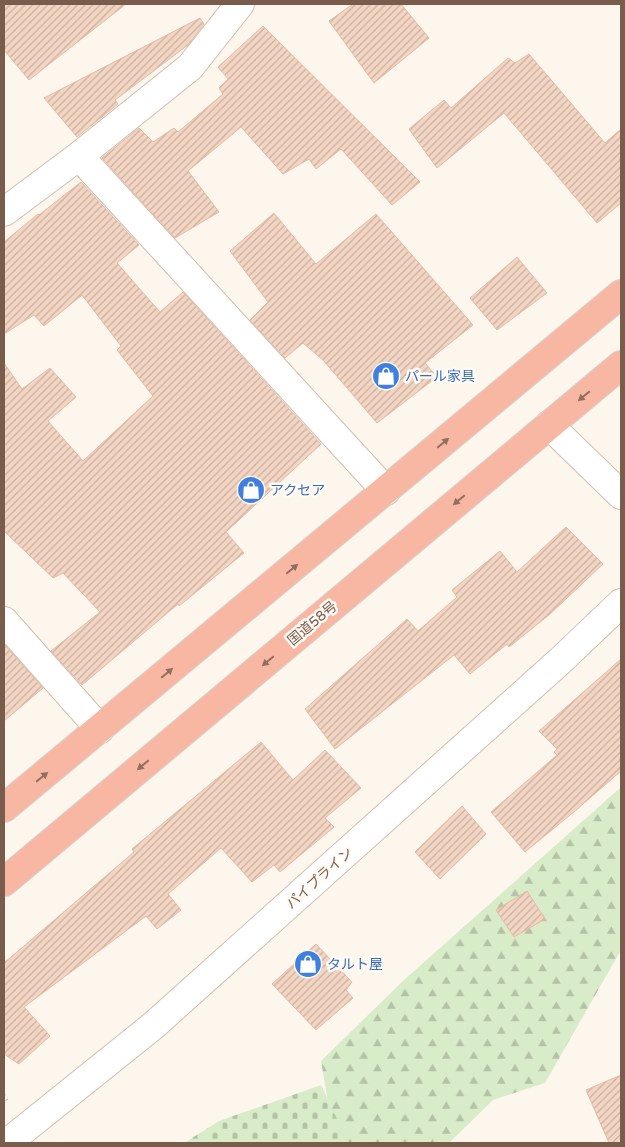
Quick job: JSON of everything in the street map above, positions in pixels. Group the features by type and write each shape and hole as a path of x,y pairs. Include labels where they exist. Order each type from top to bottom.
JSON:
{"highway":[{"path":"4,808 621,294"},
{"name":"国道58号","path":"4,882 621,365"}],"street":[{"path":"4,212 79,156 190,67 240,4"},
{"path":"79,156 386,491"},
{"path":"549,425 621,495"},
{"name":"パイプライン","path":"7,1143 154,1025 538,681 621,603"},
{"path":"4,621 100,729"}],"green space":[{"path":"621,787 621,950 545,1083 493,1100 449,1143 335,1143 321,1061 405,979"},
{"path":"321,1085 348,1143 184,1143 219,1121"}],"building":[{"path":"4,4 126,4 29,80 4,50"},
{"path":"353,4 401,4 429,38 374,83 329,21"},
{"path":"200,18 204,24 188,45 115,100 118,104 77,137 44,98"},
{"path":"263,26 420,182 392,205 341,149 316,169 309,159 283,174 241,127 188,171 219,212 175,238 102,158 139,128 153,142 174,128 178,132 223,94 219,88 228,79 218,67"},
{"path":"529,54 605,143 621,129 621,203 597,223 504,113 437,168 409,129 444,100 451,108 508,58 515,63"},
{"path":"81,182 139,245 117,263 160,312 183,292 321,444 226,532 244,553 179,606 178,604 82,685 51,651 100,612 63,573 53,578 4,531 4,363 22,389 50,368 76,397 48,421 83,461 153,396 117,350 121,346 82,295 44,326 34,315 4,334 4,242"},
{"path":"274,213 316,264 376,214 473,325 425,363 437,377 377,423 323,360 303,343 285,358 250,320 268,302 230,251"},
{"path":"517,257 547,293 497,330 470,298"},
{"path":"566,527 603,564 549,615 509,647 507,644 470,674 454,655 335,749 305,709 407,619 418,631 457,597 452,590 500,551 517,572"},
{"path":"4,644 43,688 4,721"},
{"path":"621,659 621,771 525,852 491,812 557,755 554,752 557,749 539,731"},
{"path":"261,742 293,780 325,750 361,788 325,818 334,827 280,872 274,865 252,882 221,848 168,894 181,910 157,929 146,916 24,1007 50,1036 19,1064 4,1054 4,963 134,852 132,849"},
{"path":"462,806 486,834 440,879 415,852"},
{"path":"527,891 545,919 514,937 496,910"},
{"path":"316,944 352,982 346,990 353,998 316,1030 272,984"},
{"path":"621,1075 621,1143 609,1143 586,1090"}],"place":[{"name":"パール家具","path":"386,376"},
{"name":"アクセア","path":"251,490"},
{"name":"タルト屋","path":"308,964"}]}
